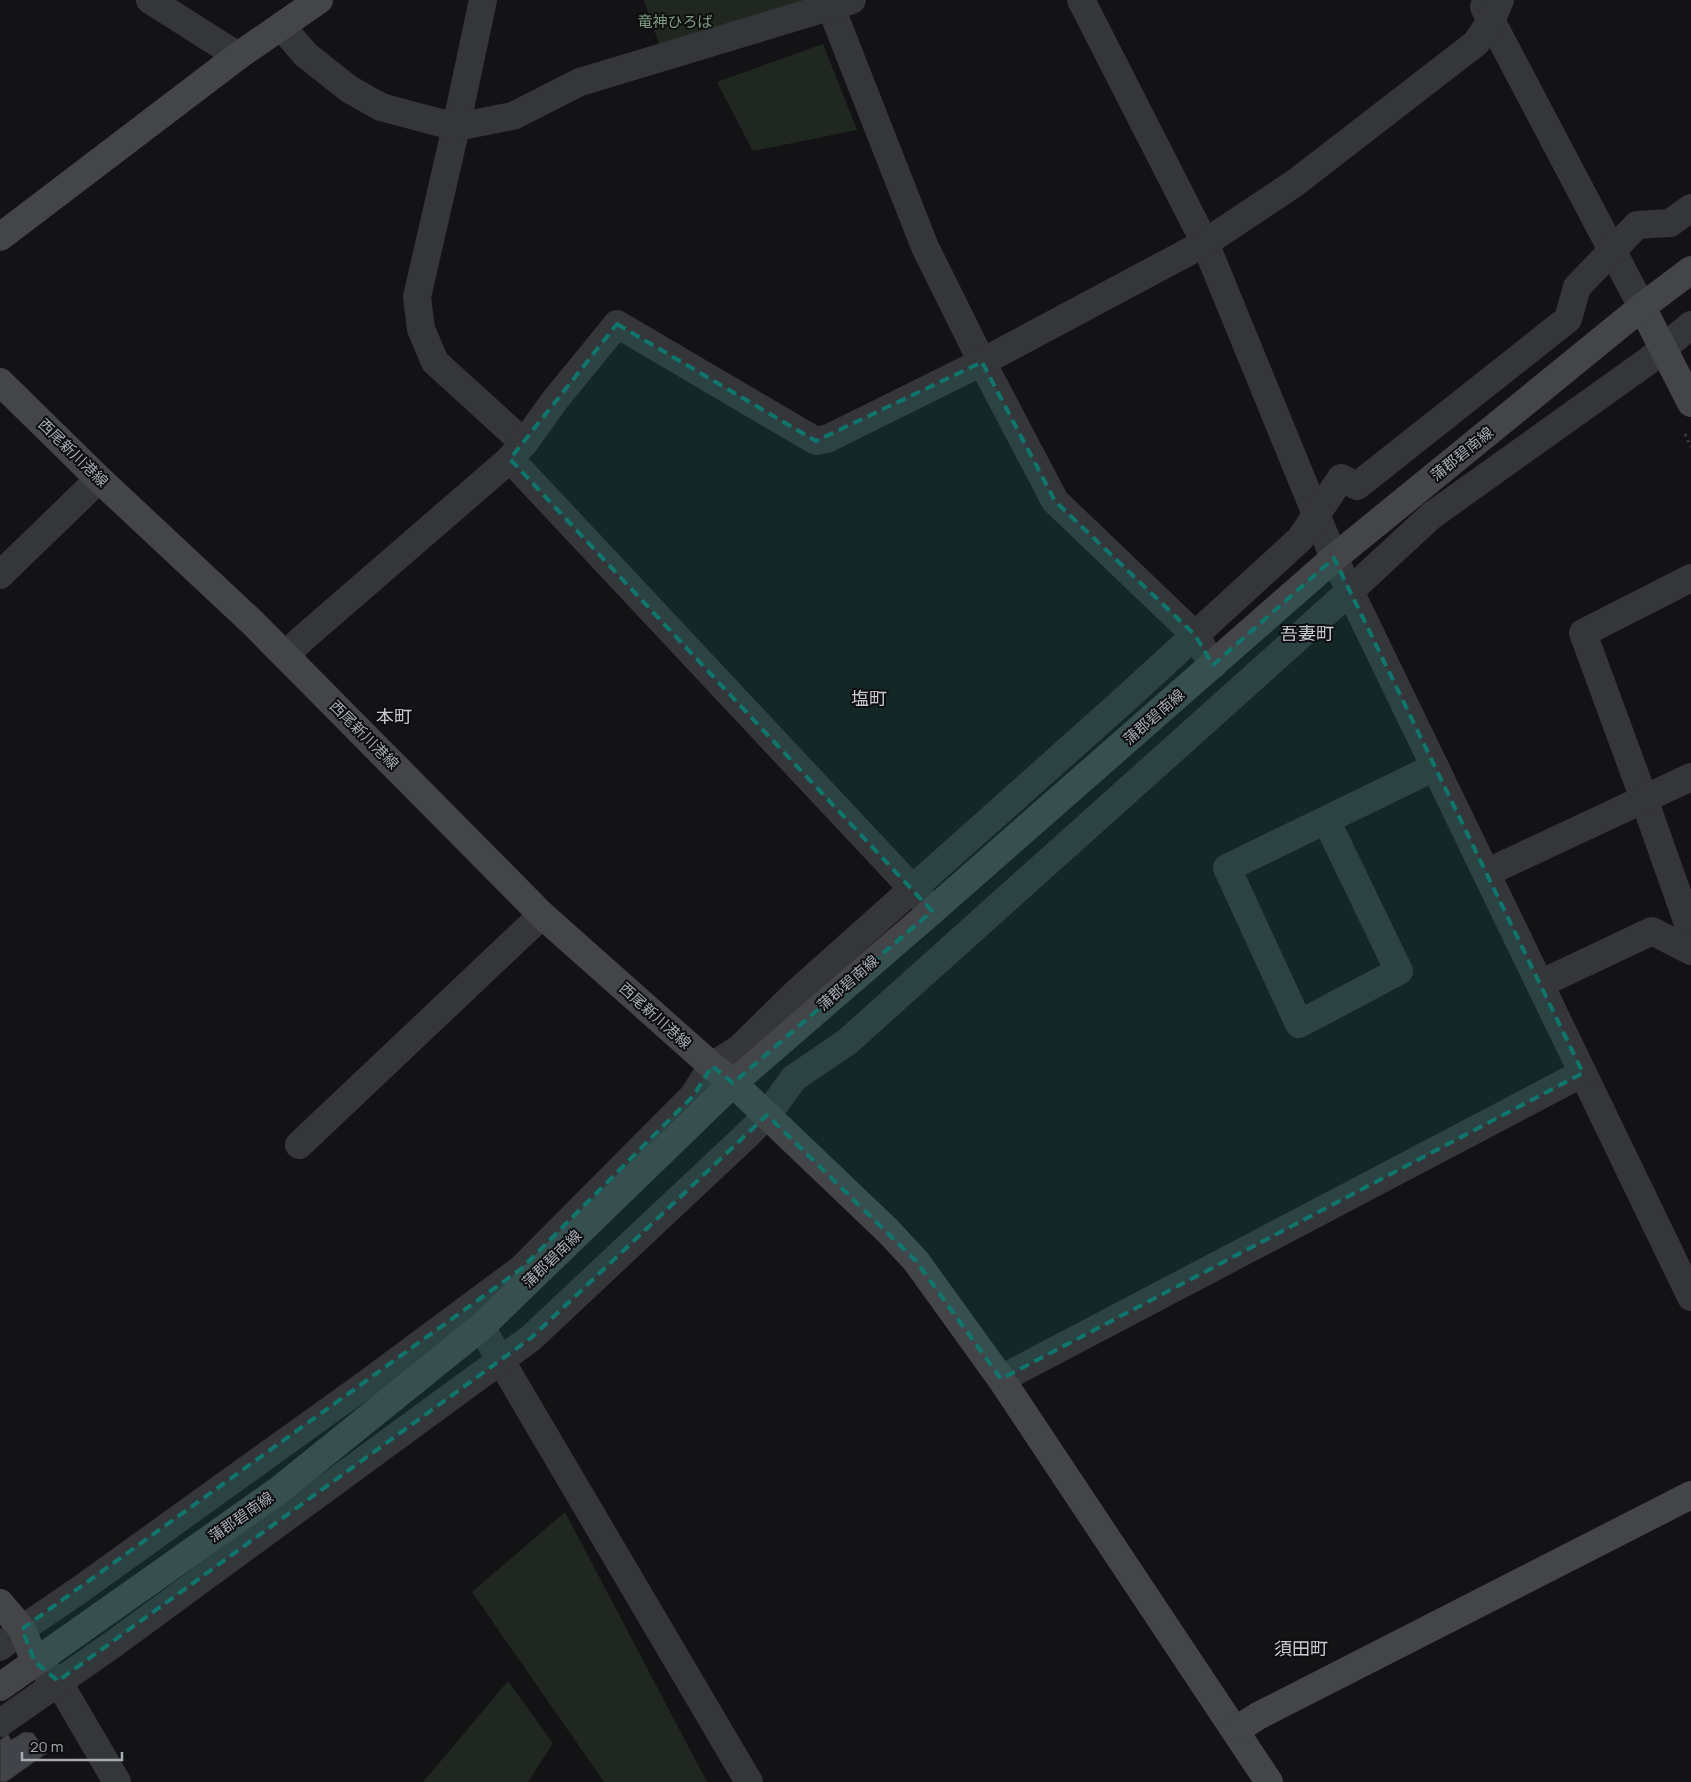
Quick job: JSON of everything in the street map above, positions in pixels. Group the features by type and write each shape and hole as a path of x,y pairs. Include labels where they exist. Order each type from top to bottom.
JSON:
{"main road":[{"path":"0,237 238,56 319,0"},
{"name":"蒲郡碧南線","path":"0,1687 279,1490 481,1327 733,1083 1334,558 1642,307 1691,270"},
{"path":"1642,307 1691,403"},
{"name":"西尾新川港線","path":"0,382 99,480 286,655 542,915 733,1083 888,1231 916,1261 1001,1379 1269,1782"},
{"path":"1236,1730 1258,1716 1691,1495"},
{"path":"0,1603 22,1629 34,1662"}],"street":[{"path":"150,0 238,56"},
{"path":"483,0 418,297 421,329 435,362 932,911"},
{"path":"1081,0 1205,243 1334,558 1691,1297"},
{"path":"281,26 306,55 349,90 382,107 456,127 513,116 580,82 837,2 925,247 1054,501 1195,636 1213,665"},
{"path":"286,655 517,451 555,400 617,324 816,441 829,438 982,362 1205,243 1295,183 1476,43 1491,7"},
{"path":"1491,7 1612,251 1642,307"},
{"path":"0,1647 22,1629 270,1453 521,1269 694,1095 712,1066 740,1048 796,993 1195,636 1300,538 1341,478 1357,486 1568,319 1577,286 1637,225 1670,223 1691,208"},
{"path":"0,1722 112,1645 531,1338 746,1136 767,1115 794,1078 847,1042 1350,591 1431,516 1663,349 1691,324"},
{"path":"0,575 99,480"},
{"path":"1691,578 1583,633 1691,932"},
{"path":"1326,820 1399,971 1299,1024 1227,868 1435,767"},
{"path":"1486,873 1691,777"},
{"path":"299,1145 542,915"},
{"path":"1540,984 1652,931 1691,951"},
{"path":"1001,1379 1583,1072"},
{"path":"481,1327 749,1782"},
{"path":"34,1662 58,1681 117,1782"}],"highlighted area":[{"path":"617,324 816,441 982,362 1055,501 1195,635 1213,665 1334,558 1583,1073 1001,1379 916,1261 767,1115 531,1338 58,1681 35,1662 22,1629 521,1269 694,1095 712,1066 733,1083 932,911 510,459"}],"green space":[{"name":"竜神ひろば","path":"644,0 813,0 661,50"},
{"path":"823,44 857,130 753,151 717,82"},
{"path":"565,1512 707,1782 604,1782 472,1592"},
{"path":"508,1681 553,1743 528,1782 423,1782"}],"building":[{"path":"24,1732 33,1733 47,1753 6,1782 0,1782 0,1740 8,1734 11,1740"}],"district":[{"name":"吾妻町","path":"1307,634"},
{"name":"塩町","path":"869,699"},
{"name":"本町","path":"394,717"},
{"name":"須田町","path":"1301,1649"}]}
